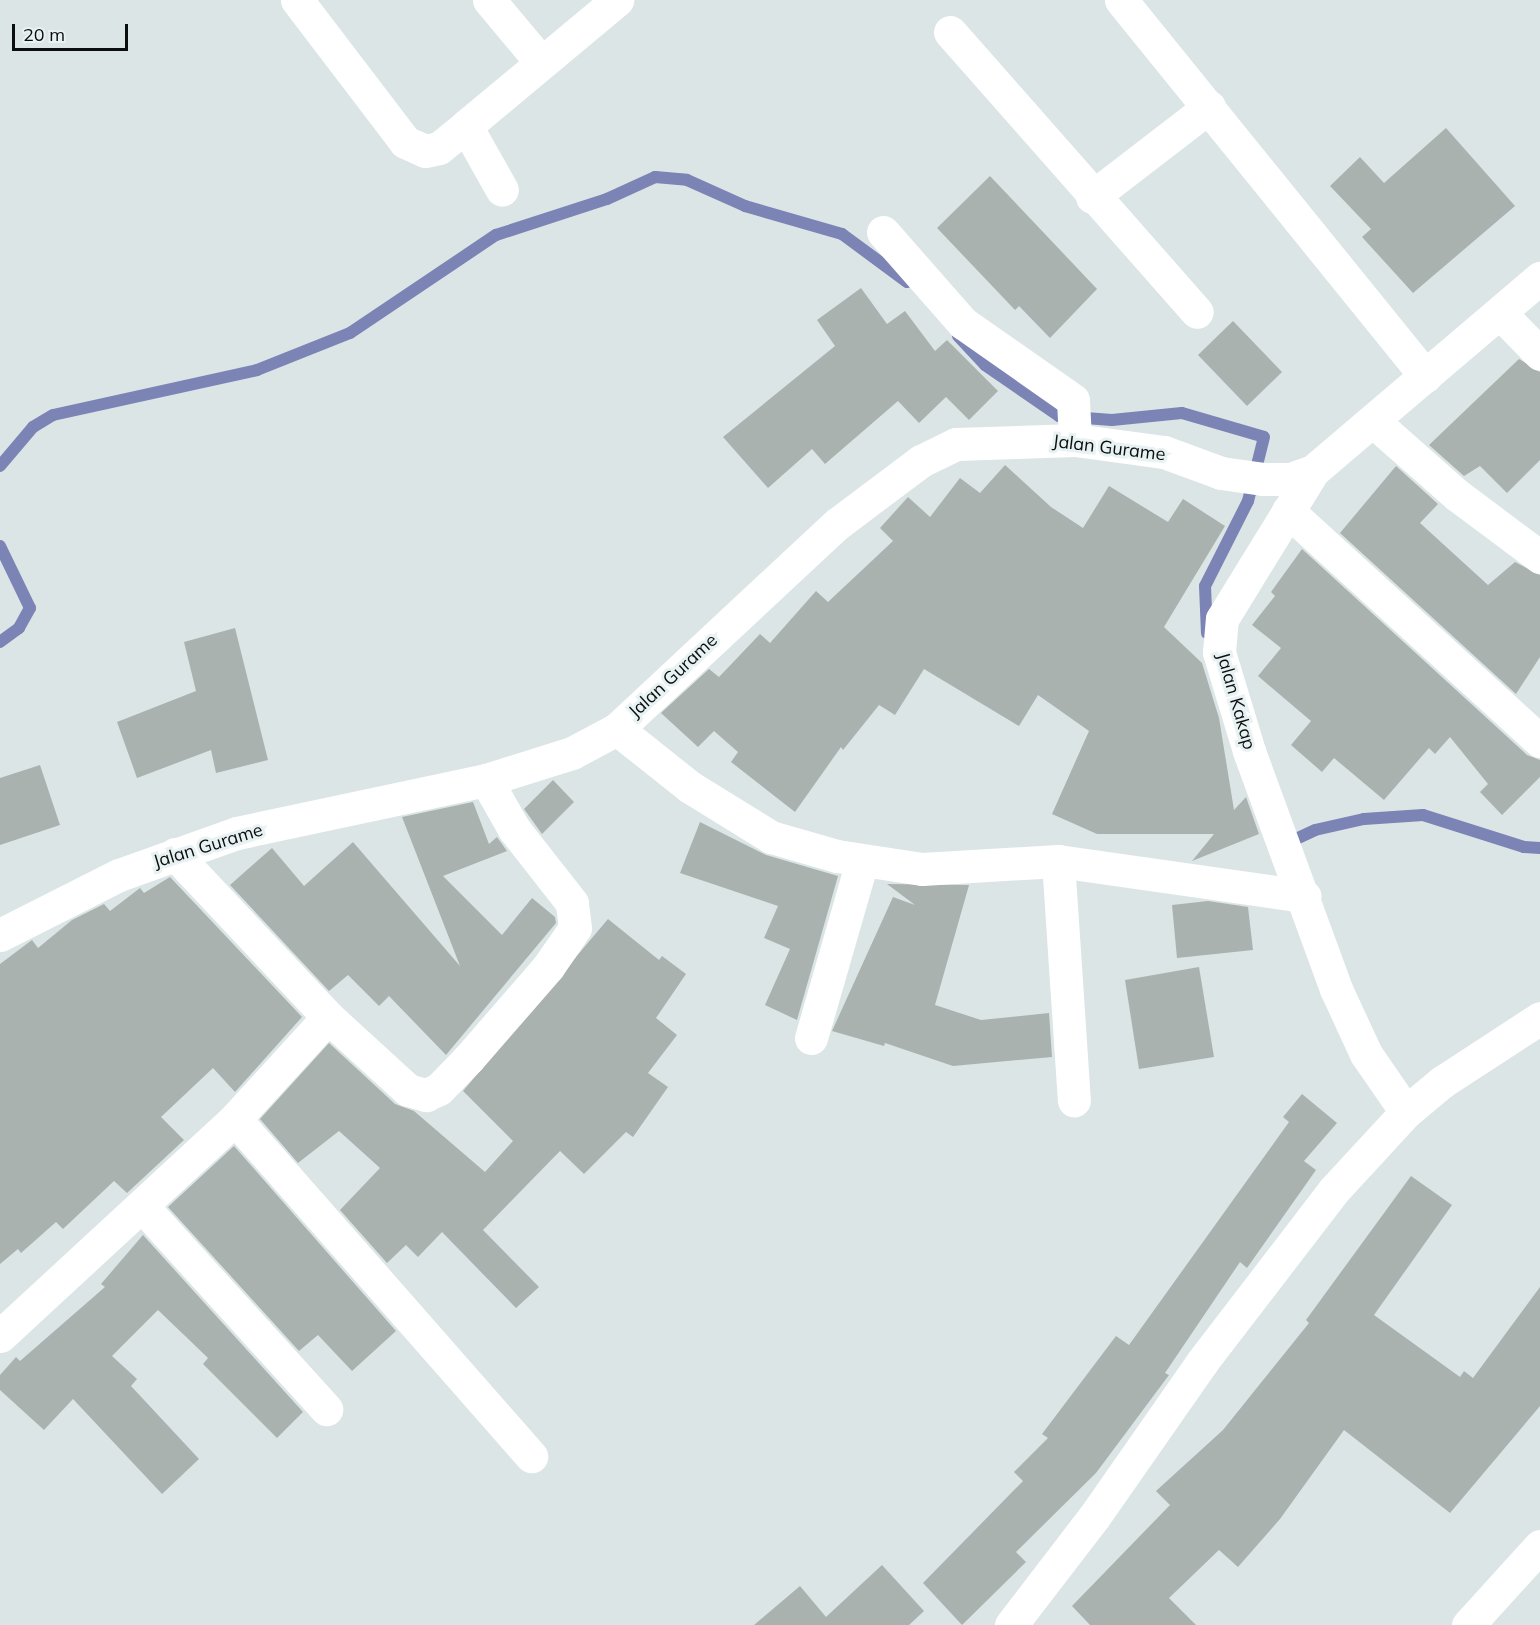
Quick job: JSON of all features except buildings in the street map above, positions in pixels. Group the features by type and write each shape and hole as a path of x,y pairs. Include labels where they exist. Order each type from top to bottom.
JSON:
{"street":[{"path":"297,0 409,145 425,152 435,150 466,126 617,0"},
{"path":"489,0 540,62"},
{"path":"1121,0 1426,376"},
{"path":"950,32 1092,197 1197,312"},
{"path":"1092,197 1209,107"},
{"path":"466,126 502,190"},
{"path":"883,232 963,323 1075,423"},
{"name":"Jalan Kakap","path":"1406,1112 1351,1024 1278,823 1249,751 1219,652 1222,619 1232,598 1313,471 1540,278"},
{"path":"1500,313 1540,354"},
{"path":"1373,421 1457,495 1540,557"},
{"name":"Jalan Gurame","path":"0,935 60,902 175,854 237,833 486,780 563,756 617,729 821,539 921,461 956,444 1075,423 1221,472 1263,479 1290,479 1313,471"},
{"path":"1288,511 1540,741"},
{"path":"617,729 690,787 771,837 862,861 961,869 1058,861 1305,896"},
{"path":"175,854 328,1017 408,1090 426,1095 439,1089 469,1058 572,935 577,920 572,903 514,830 486,780"},
{"path":"811,1038 862,861"},
{"path":"1058,861 1074,1100"},
{"path":"0,1336 235,1119 328,1017"},
{"path":"1011,1625 1094,1518 1150,1431 1334,1190 1406,1112 1442,1082 1540,1018"},
{"path":"235,1119 531,1456"},
{"path":"142,1207 326,1409"},
{"path":"1468,1625 1540,1546"}],"waterway":[{"path":"0,466 33,427 53,415 257,370 350,333 496,235 607,199 655,177 687,180 745,206 842,234 907,282"},
{"path":"958,336 985,365 1059,416 1112,420 1182,413 1264,437 1248,501 1205,586 1207,633"},
{"path":"0,546 30,608 19,628 0,642"},
{"path":"1283,845 1315,830 1364,819 1423,815 1524,847 1540,848"}]}
